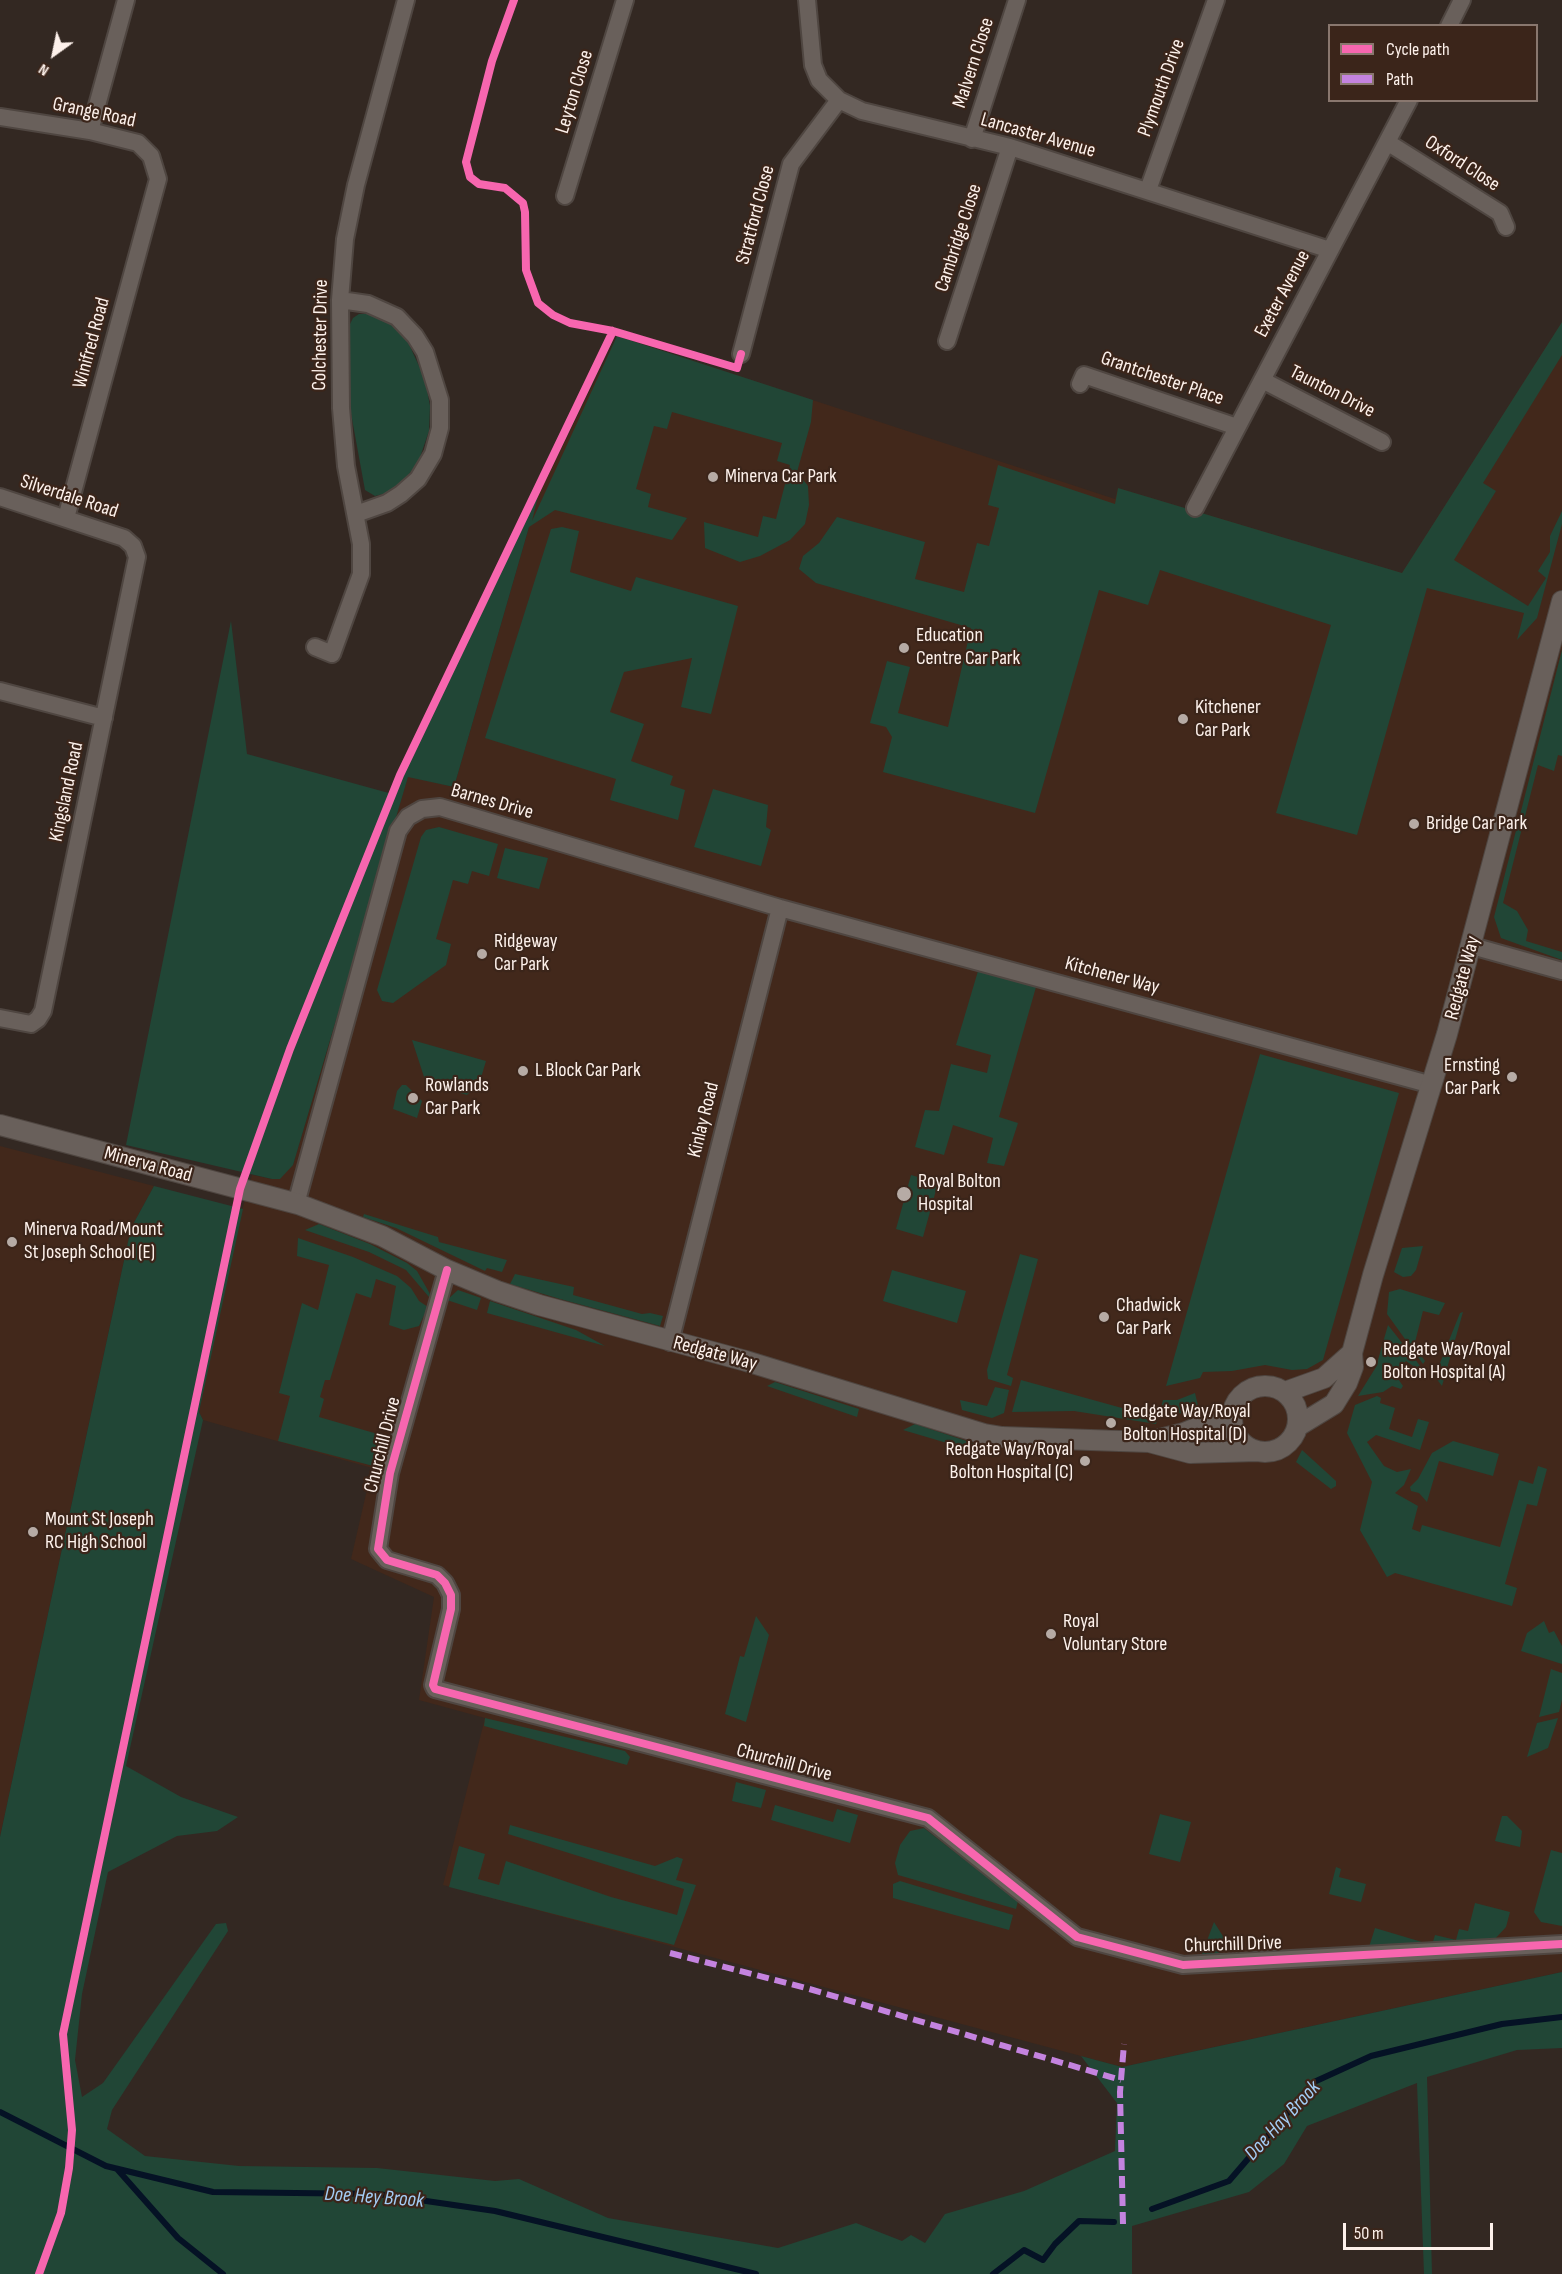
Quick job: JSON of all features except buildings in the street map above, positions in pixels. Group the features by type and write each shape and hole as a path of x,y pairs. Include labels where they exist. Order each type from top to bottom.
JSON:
{"street":[{"path":"90,131 126,0"},
{"name":"Colchester Drive","path":"315,647 332,654 361,574 361,544 346,466 341,408 340,300 345,239 356,186 406,0"},
{"name":"Leyton Close","path":"565,196 625,0"},
{"name":"Lancaster Avenue","path":"807,0 813,65 819,80 839,100 862,111 1010,147 1330,250"},
{"name":"Malvern Close","path":"972,139 1017,0"},
{"name":"Plymouth Drive","path":"1148,190 1216,0"},
{"path":"1450,24 1462,0"},
{"name":"Stratford Close","path":"741,354 791,164 839,100"},
{"name":"Exeter Avenue","path":"1195,508 1408,102"},
{"name":"Grange Road","path":"0,117 90,131 138,143 151,156 158,178"},
{"name":"Oxford Close","path":"1388,142 1500,213 1506,227"},
{"name":"Cambridge Close","path":"947,341 1010,147"},
{"name":"Winifred Road","path":"66,518 158,178"},
{"path":"340,300 368,304 397,317 415,336 425,352 440,400 440,428 433,454 418,479 387,503 356,514"},
{"name":"Grantchester Place","path":"1080,384 1084,375 1237,427"},
{"name":"Taunton Drive","path":"1262,380 1382,442"},
{"name":"Silverdale Road","path":"0,497 124,538"},
{"name":"Kingsland Road","path":"0,1018 31,1024 43,1011 137,557 133,546 124,538"},
{"name":"Redgate Way","path":"296,1204 382,1236 447,1270 539,1305 746,1361 984,1434 1149,1442 1190,1453 1278,1449 1294,1436 1298,1426 1320,1414 1341,1395 1353,1367 1353,1353 1373,1275 1472,946 1562,601"},
{"path":"0,691 104,718"},
{"name":"Barnes Drive","path":"296,1204 398,831 408,817 422,809 440,807 780,908"},
{"name":"Kitchener Way","path":"780,908 1432,1085"},
{"name":"Kinlay Road","path":"670,1342 780,908"},
{"path":"1472,946 1562,971"},
{"name":"Minerva Road","path":"0,1125 296,1204"},
{"name":"Churchill Drive","path":"447,1270 390,1473 378,1549 387,1560 437,1575 448,1589 451,1609 433,1685 435,1689 928,1818 1077,1937 1183,1965 1562,1944"},
{"path":"1285,1392 1324,1378 1353,1353"},
{"path":"1257,1451 1240,1441 1232,1423 1233,1413 1244,1394 1253,1388 1275,1387 1285,1392 1296,1407 1298,1426"},
{"name":"Redgate Way","path":"1149,1442 1184,1432 1233,1413"}],"shaded area":[{"name":"Royal Bolton Hospital","path":"1562,322 1562,1972 1122,2067 443,1885 485,1718 419,1700 434,1597 351,1559 372,1468 203,1420 199,1412 234,1239 252,1175 272,1179 293,1165 408,776 454,787 538,496 617,336 1115,499 1118,488 1402,573"},
{"name":"Mount St Joseph RC High School","path":"0,1146 154,1186 131,1228 0,1837"}],"green space":[{"path":"359,314 370,314 385,319 407,340 425,379 430,406 429,431 418,463 395,491 375,496 365,490 350,408 349,326 353,318"},
{"path":"1562,322 1562,355 1483,483 1496,491 1454,560 1528,606 1546,578 1538,571 1550,552 1550,536 1562,511 1562,524 1537,618 1517,640 1524,613 1427,588 1357,835 1276,813 1331,625 1160,570 1148,605 1099,590 1035,813 883,772 892,737 886,727 870,723 887,661 910,667 898,713 948,727 971,628 816,583 799,569 803,556 819,543 837,517 925,542 915,579 964,592 977,543 989,546 999,508 988,505 998,465 1115,504 1118,488 1402,573"},
{"path":"617,336 813,400 811,422 797,472 808,486 809,505 805,524 790,540 760,556 740,562 705,548 704,522 758,537 763,516 776,519 790,465 777,461 782,443 672,412 667,429 654,426 636,489 651,494 648,507 687,518 672,540 555,510 529,527 454,787 408,777 293,1165 280,1179 272,1179 126,1145 231,621 247,754 396,795 403,775 538,496 532,521"},
{"path":"562,527 579,531 570,572 631,591 636,577 738,606 711,714 681,707 692,658 624,672 610,712 644,724 631,761 673,776 670,785 685,790 678,820 610,800 616,779 485,738 551,529"},
{"path":"1562,650 1562,756 1558,755 1554,771 1538,765 1503,903 1517,911 1528,930 1526,941 1562,952 1562,960 1501,938 1494,917"},
{"path":"713,789 768,805 766,827 771,830 761,866 694,847"},
{"path":"439,827 498,844 489,876 472,871 468,884 453,880 436,939 451,944 446,965 393,1003 382,1001 377,990 421,837 426,830"},
{"path":"505,848 548,858 539,889 497,878"},
{"path":"978,971 1036,987 999,1117 1018,1123 1004,1166 987,1163 993,1138 953,1125 944,1155 915,1147 925,1110 939,1111 951,1064 987,1073 991,1055 956,1045"},
{"path":"412,1040 486,1061 480,1081 467,1095 426,1083"},
{"path":"1260,1054 1399,1093 1323,1360 1307,1369 1292,1370 1265,1365 1232,1371 1203,1372 1200,1378 1166,1386"},
{"path":"402,1085 406,1085 422,1101 417,1118 393,1109 397,1091"},
{"path":"911,1175 938,1183 923,1237 896,1229"},
{"path":"154,1186 243,1209 199,1412 203,1420 126,1766 181,1797 238,1817 217,1831 177,1836 108,1872 82,1994 75,2060 82,2097 103,2083 216,1924 226,1923 228,1931 112,2110 107,2129 145,2156 239,2166 377,2168 495,2181 519,2179 608,2218 778,2248 856,2223 902,2241 911,2235 925,2243 945,2214 1024,2191 1115,2151 1117,2103 1081,2056 1122,2067 1562,1972 1562,2048 1517,2050 1427,2077 1432,2274 1424,2274 1417,2083 1307,2126 1284,2164 1249,2192 1132,2226 1132,2274 0,2274 0,1837 131,1228"},
{"path":"364,1214 438,1237 439,1242 507,1260 502,1272 487,1268 485,1271 396,1228 363,1217"},
{"path":"319,1224 370,1244 407,1263 417,1271 430,1294 429,1297 406,1270 369,1252 305,1230"},
{"path":"298,1238 353,1257 397,1276 411,1288 419,1301 428,1307 419,1326 404,1330 389,1325 396,1286 376,1279 371,1298 356,1293 330,1380 325,1380 320,1397 324,1399 319,1417 388,1437 381,1468 278,1441 290,1396 279,1393 302,1303 318,1310 329,1265 297,1256"},
{"path":"1423,1246 1416,1270 1411,1276 1403,1277 1394,1272 1402,1248"},
{"path":"1020,1254 1038,1259 1007,1375 1013,1378 1011,1386 988,1379 987,1370"},
{"path":"892,1270 966,1291 957,1323 883,1301"},
{"path":"515,1274 574,1287 573,1295 642,1314 663,1316 660,1326 510,1284"},
{"path":"1400,1289 1445,1303 1439,1315 1423,1311 1414,1346 1425,1361 1423,1364 1387,1314 1389,1292"},
{"path":"458,1290 481,1298 477,1310 447,1300"},
{"path":"490,1301 576,1330 605,1346 487,1313"},
{"path":"1463,1312 1442,1386 1432,1373 1440,1363 1460,1313"},
{"path":"1388,1325 1421,1367 1419,1370 1406,1361 1394,1373 1403,1386 1401,1389 1392,1386 1383,1392 1358,1396 1376,1367"},
{"path":"1021,1380 1158,1418 1156,1424 1074,1411 1012,1412"},
{"path":"775,1382 859,1409 857,1417 767,1386"},
{"path":"995,1387 1009,1390 1004,1413 992,1418 962,1410 960,1400 987,1406"},
{"path":"1195,1393 1200,1414 1192,1417 1161,1407 1163,1400 1177,1400"},
{"path":"1377,1396 1381,1398 1380,1403 1395,1408 1389,1429 1412,1437 1418,1419 1429,1422 1420,1450 1376,1435 1367,1442 1384,1466 1397,1472 1411,1469 1404,1485 1395,1493 1418,1506 1412,1529 1420,1532 1422,1525 1500,1547 1519,1480 1533,1484 1538,1466 1547,1469 1537,1506 1527,1504 1505,1584 1517,1588 1512,1606 1395,1573 1387,1577 1360,1530 1372,1482 1347,1433 1355,1405"},
{"path":"915,1424 997,1451 994,1457 903,1430"},
{"path":"1453,1441 1499,1454 1493,1476 1439,1461 1427,1502 1419,1493 1411,1491 1410,1487 1418,1479 1432,1453"},
{"path":"1302,1450 1336,1481 1336,1486 1331,1489 1296,1462"},
{"path":"756,1616 769,1635 746,1722 725,1714 740,1656 744,1657"},
{"path":"1544,1621 1549,1633 1554,1631 1562,1646 1562,1664 1521,1651 1527,1633"},
{"path":"1551,1669 1562,1673 1562,1700 1559,1712 1539,1717"},
{"path":"485,1718 625,1751 630,1757 627,1765 484,1726"},
{"path":"1558,1718 1548,1748 1527,1757 1537,1723"},
{"path":"736,1782 766,1790 761,1808 732,1801"},
{"path":"775,1805 833,1822 837,1809 858,1815 850,1843 771,1820"},
{"path":"1160,1814 1191,1822 1180,1862 1149,1854"},
{"path":"1502,1816 1507,1816 1522,1831 1520,1847 1495,1841"},
{"path":"510,1825 655,1866 677,1857 683,1859 676,1880 696,1885 674,1945 449,1887 459,1846 485,1854 478,1879 499,1885 506,1861 611,1897 677,1915 684,1889 508,1834"},
{"path":"924,1828 1018,1901 1016,1909 898,1875 895,1863 900,1845 910,1831"},
{"path":"1551,1850 1562,1853 1562,1926 1541,1922 1534,1912"},
{"path":"1336,1867 1341,1869 1339,1877 1366,1884 1361,1902 1329,1894"},
{"path":"900,1881 1013,1915 1009,1930 893,1898 893,1884"},
{"path":"1475,1903 1510,1912 1506,1927 1493,1941 1434,1946 1369,1947 1375,1928 1432,1945 1435,1935 1456,1940 1459,1929 1468,1931"},
{"path":"1214,1922 1226,1941 1224,1950 1215,1955 1202,1954"}],"waterway":[{"name":"Doe Hay Brook","path":"1152,2209 1229,2181 1314,2082 1371,2056 1502,2024 1562,2017"},
{"name":"Doe Hey Brook","path":"0,2112 106,2166 213,2192 378,2194 495,2211 756,2274"},
{"path":"117,2169 178,2238 223,2274"},
{"name":"Doe Hey Brook","path":"993,2274 1024,2250 1043,2260 1055,2244 1079,2221 1114,2222"}],"marked path":[{"path":"670,1953 806,1988 1121,2080"},
{"path":"1123,2224 1120,2092 1124,2044"}],"cycle path":[{"path":"514,0 492,61 466,162 470,177 479,184 505,188 523,203 526,270 538,303 553,315 570,323 613,331 737,368 741,354"},
{"path":"39,2274 61,2213 69,2168 72,2130 63,2034 240,1189 290,1049 400,775 613,331"},
{"path":"447,1270 390,1473 378,1549 387,1560 437,1575 445,1583 451,1595 451,1609 433,1685 435,1689 928,1818 1077,1937 1183,1965 1562,1944"}],"place":[{"name":"Minerva Car Park","path":"713,477"},
{"name":"Education Centre Car Park","path":"904,648"},
{"name":"Kitchener Car Park","path":"1183,719"},
{"name":"Bridge Car Park","path":"1414,824"},
{"name":"Ridgeway Car Park","path":"482,954"},
{"name":"L Block Car Park","path":"523,1071"},
{"name":"Ernsting Car Park","path":"1512,1077"},
{"name":"Rowlands Car Park","path":"413,1098"},
{"name":"Royal Bolton Hospital","path":"904,1194"},
{"name":"Minerva Road/Mount St Joseph School (E)","path":"12,1242"},
{"name":"Chadwick Car Park","path":"1104,1317"},
{"name":"Redgate Way/Royal Bolton Hospital (A)","path":"1371,1362"},
{"name":"Redgate Way/Royal Bolton Hospital (D)","path":"1111,1423"},
{"name":"Redgate Way/Royal Bolton Hospital (C)","path":"1085,1461"},
{"name":"Mount St Joseph RC High School","path":"33,1532"},
{"name":"Royal Voluntary Store","path":"1051,1634"}]}
